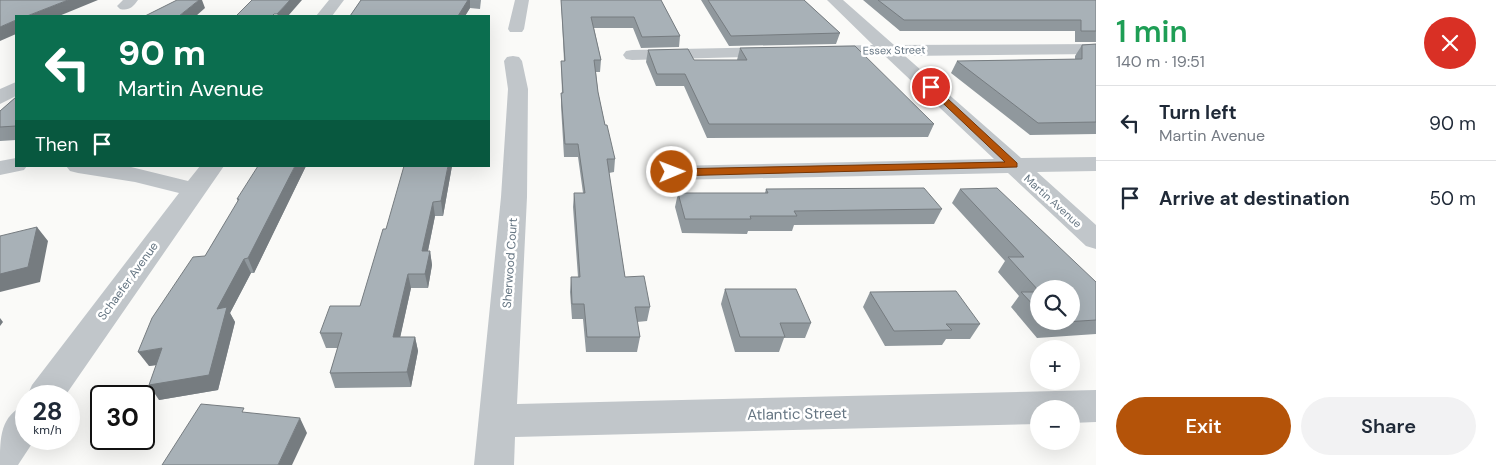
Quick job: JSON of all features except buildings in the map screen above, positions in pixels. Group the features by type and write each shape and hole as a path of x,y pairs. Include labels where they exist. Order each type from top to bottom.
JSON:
{"street":[{"path":"325,15 336,0"},
{"path":"516,29 522,0"},
{"name":"Martin Avenue","path":"834,0 891,50 1096,240"},
{"name":"Essex Street","path":"811,52 1096,50"},
{"path":"632,55 791,52"},
{"name":"Sherwood Court","path":"494,465 514,196 518,90 513,61"},
{"path":"0,98 15,89"},
{"path":"672,172 1096,164"},
{"path":"0,168 15,166"},
{"path":"84,167 136,175 195,190"},
{"name":"Schaefer Avenue","path":"52,385 211,167"},
{"name":"Atlantic Street","path":"498,421 1096,406"},
{"path":"0,458 15,437"}],"route":[{"path":"672,172 1013,165 931,87"}]}
